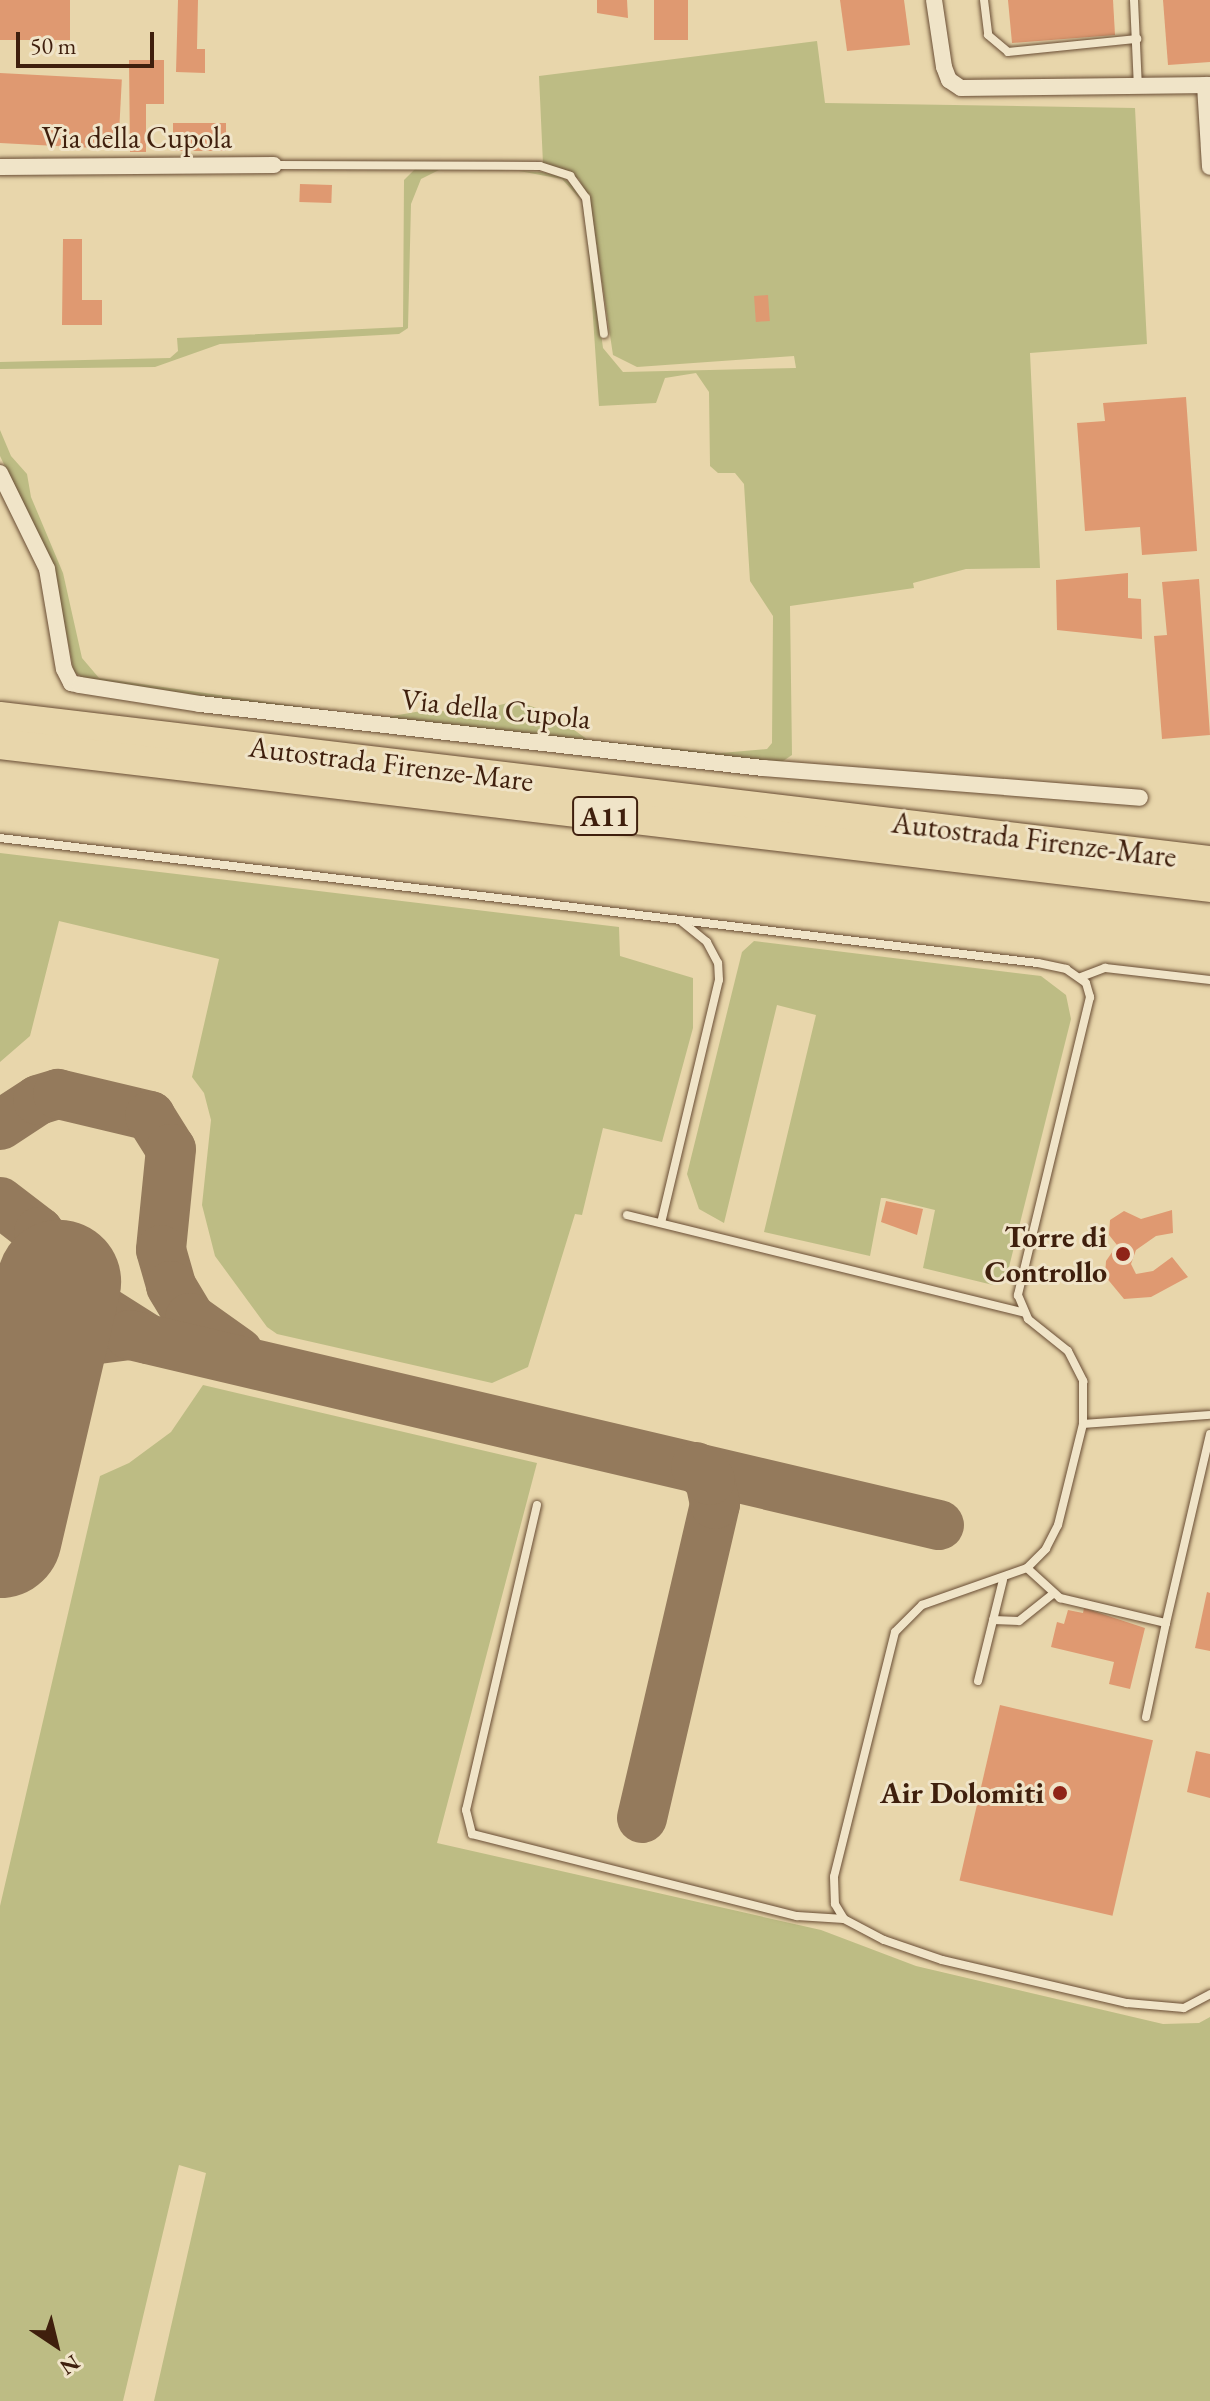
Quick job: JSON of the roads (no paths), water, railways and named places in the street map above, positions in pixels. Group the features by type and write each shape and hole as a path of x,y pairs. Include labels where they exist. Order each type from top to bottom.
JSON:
{"highway":[{"name":"Autostrada Firenze-Mare","path":"0,717 1210,861"},
{"name":"Autostrada Firenze-Mare","path":"0,744 1210,887"}],"street":[{"path":"934,0 949,80 961,88 1207,85 1210,167"},
{"name":"Via della Cupola","path":"0,167 274,165"},
{"name":"Via della Cupola","path":"0,473 47,569 64,669 71,683 214,706 802,772 1140,798"}],"lane":[{"path":"984,0 988,35 1008,52 1137,39"},
{"path":"1134,0 1138,88"},
{"path":"274,165 540,166 562,172 580,185 586,198 604,334"},
{"path":"0,838 1038,963 1081,977 1105,968 1210,980"},
{"path":"661,1223 719,980 718,963 707,942 677,920"},
{"path":"1023,1312 1020,1288 1090,997 1081,977"},
{"path":"627,1215 1023,1312 1073,1357 1085,1390 1083,1424 1054,1537 1027,1568 1003,1580 922,1605 891,1641 834,1877 835,1904 844,1919 861,1930 942,1960 1127,2003 1184,2008 1210,1994"},
{"path":"1083,1424 1210,1415"},
{"path":"1146,1717 1210,1434"},
{"path":"537,1505 466,1810 472,1834 797,1916 844,1919"},
{"path":"1027,1568 1053,1594 1166,1623"},
{"path":"978,1681 1003,1580"},
{"path":"993,1620 1019,1621 1053,1594"}],"place":[{"name":"Torre di Controllo","path":"1123,1254"},
{"name":"Air Dolomiti","path":"1060,1793"}]}
